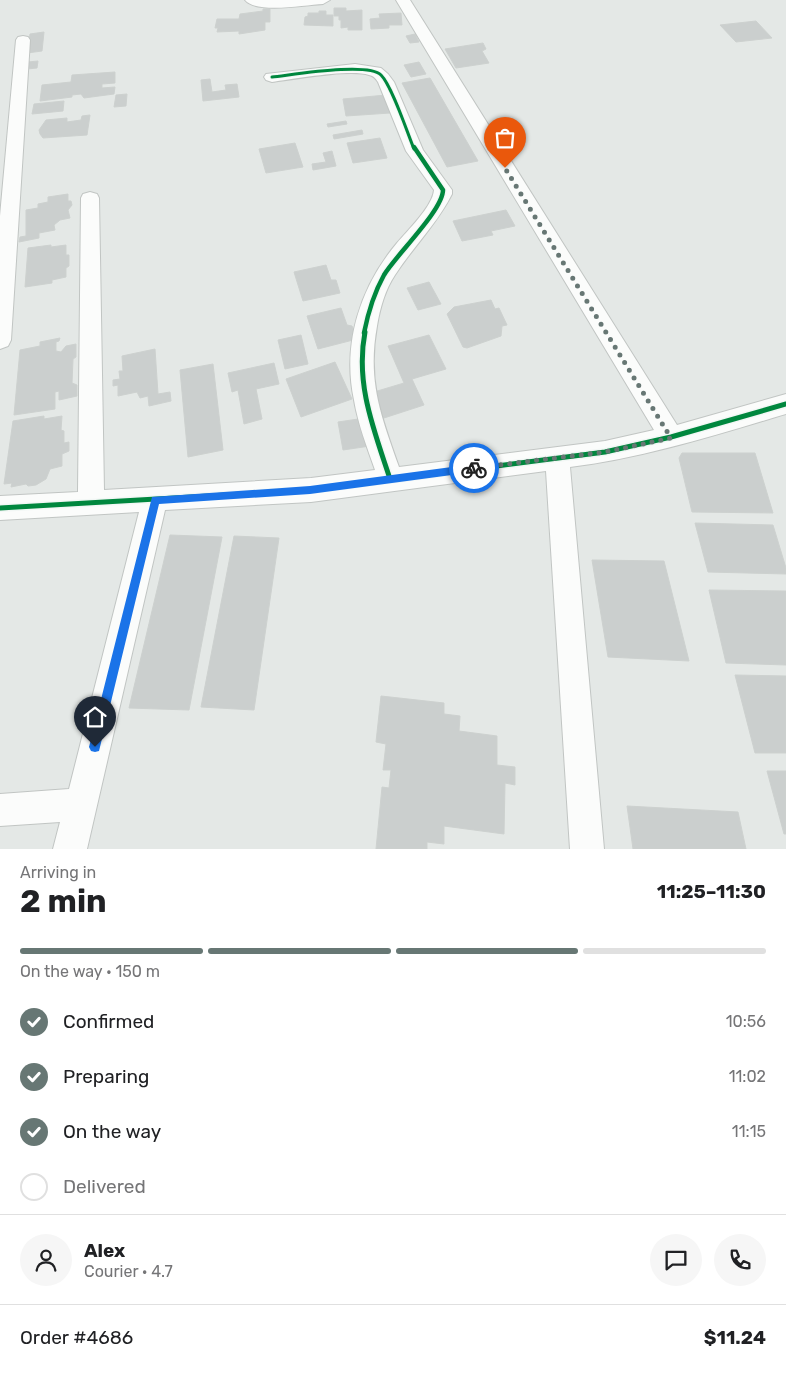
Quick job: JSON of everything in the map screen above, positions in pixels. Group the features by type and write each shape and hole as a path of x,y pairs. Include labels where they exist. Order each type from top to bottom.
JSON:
{"street":[{"path":"252,0 260,4 323,0"},
{"path":"403,0 671,438"},
{"path":"0,340 23,40"},
{"path":"272,77 358,69 375,71 386,82 415,151 442,190 443,194 434,210 377,285 362,340 360,372 363,397 390,479"},
{"path":"90,198 91,504"},
{"path":"0,508 310,490 605,452 671,438 786,404"},
{"path":"557,458 587,849"},
{"path":"70,849 155,500"},
{"path":"0,810 81,804"}],"building":[{"path":"334,8 346,8 346,11 362,10 362,30 348,30 348,27 341,28 339,16 334,16"},
{"path":"263,9 270,9 270,22 265,22 265,30 239,34 239,31 217,32 218,28 215,28 217,19 239,19 240,14 263,11"},
{"path":"319,11 326,11 326,15 333,15 333,26 304,25 305,17 308,16 308,13 319,13"},
{"path":"401,13 402,25 389,25 389,28 371,29 370,19 380,18 379,14"},
{"path":"756,21 772,38 736,42 720,25"},
{"path":"44,32 42,51 27,53 30,34"},
{"path":"415,34 419,42 410,43 406,36"},
{"path":"483,43 486,49 482,51 489,63 456,68 445,49"},
{"path":"38,61 37,68 27,69 28,62"},
{"path":"419,62 426,74 411,77 404,65"},
{"path":"115,72 115,83 102,84 102,88 115,87 114,94 84,98 81,94 40,101 42,85 71,82 72,75"},
{"path":"430,78 478,161 447,167 402,83"},
{"path":"210,79 212,92 226,90 225,85 237,84 239,97 203,101 201,80"},
{"path":"127,94 126,106 114,107 116,95"},
{"path":"386,95 390,113 346,116 343,99"},
{"path":"64,101 63,111 32,114 34,104"},
{"path":"90,115 87,135 43,138 40,134 39,130 46,120 67,118 67,122 81,120 82,116"},
{"path":"346,121 347,124 328,127 327,124"},
{"path":"362,130 363,134 334,139 333,135"},
{"path":"380,138 387,158 353,163 347,143"},
{"path":"295,143 303,167 266,173 259,149"},
{"path":"332,151 336,166 313,170 312,164 326,162 323,153"},
{"path":"68,194 68,201 71,201 72,205 68,210 70,218 60,220 54,225 55,230 39,233 39,238 19,242 20,237 26,236 26,210 38,208 38,204 48,202 48,197"},
{"path":"506,210 515,226 491,231 493,235 462,241 453,221"},
{"path":"51,245 51,247 66,245 66,255 69,255 69,266 66,268 66,277 52,280 52,283 25,287 28,248"},
{"path":"326,265 331,280 336,280 340,293 303,301 294,272"},
{"path":"429,282 441,304 418,310 407,288"},
{"path":"491,300 495,309 499,308 507,325 502,326 501,336 467,348 463,347 447,314 454,307"},
{"path":"341,308 347,325 352,326 357,339 318,349 307,316"},
{"path":"301,335 308,364 285,369 278,340"},
{"path":"429,335 446,369 412,379 424,405 384,418 374,392 404,383 388,346"},
{"path":"60,338 56,342 56,351 61,352 66,346 76,344 72,383 77,385 77,396 59,400 59,391 55,392 55,409 14,415 20,350 40,346 40,342"},
{"path":"155,349 158,394 170,392 171,401 149,406 148,396 140,398 137,392 118,396 118,385 113,386 113,380 120,379 119,371 123,371 122,356"},
{"path":"335,362 352,399 301,417 286,379"},
{"path":"274,363 279,384 256,389 262,419 244,424 238,390 232,392 228,373"},
{"path":"213,364 223,450 188,457 180,370"},
{"path":"44,416 44,419 62,416 61,430 64,431 64,443 69,442 69,451 62,454 62,466 50,469 46,479 36,485 28,486 26,484 11,487 12,483 4,484 13,421"},
{"path":"365,418 370,446 343,450 338,422"},
{"path":"682,453 755,453 773,513 692,512 679,458"},
{"path":"695,523 773,525 786,568 786,574 708,572"},
{"path":"170,535 222,537 189,710 129,708"},
{"path":"234,536 279,538 254,710 201,707"},
{"path":"592,560 664,561 689,661 608,657"},
{"path":"709,590 786,591 786,665 726,663"},
{"path":"735,675 786,676 786,753 755,753"},
{"path":"381,696 444,703 444,714 460,716 459,731 497,736 497,765 515,767 515,785 505,783 504,834 444,826 444,844 427,842 427,849 376,849 382,787 389,788 391,770 383,770 386,744 376,742"},
{"path":"767,771 786,771 786,834 784,834"},
{"path":"627,806 738,812 746,849 633,849"}],"cycle path":[{"path":"272,77 355,69 375,71 386,82 415,151 443,190 443,194 432,213 389,268 376,292 367,320 361,364 362,383 370,419 390,479"},
{"path":"0,508 311,490 605,452 671,437 786,404"}],"way so far":[{"path":"474,468 605,452 671,438 505,168"}],"route":[{"path":"95,747 155,500 310,490 474,468"}]}
